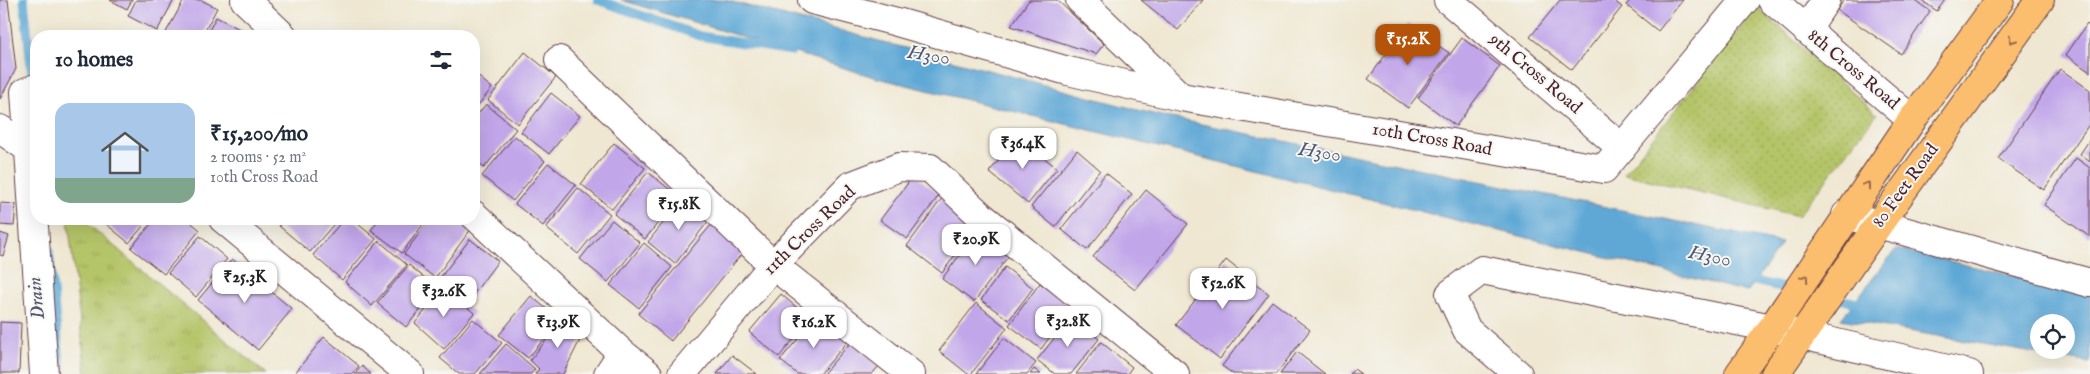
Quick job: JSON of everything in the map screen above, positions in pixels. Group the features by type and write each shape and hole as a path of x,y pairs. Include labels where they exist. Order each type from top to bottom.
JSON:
{"main road":[{"name":"80 Feet Road","path":"1739,374 1772,328 1846,214 2000,0"},
{"name":"80 Feet Road","path":"1776,374 1878,225 2040,0"}],"street":[{"path":"244,0 276,30"},
{"path":"812,0 897,22 1068,71 1180,97"},
{"path":"1080,0 1180,97"},
{"name":"9th Cross Road","path":"1448,0 1622,148"},
{"name":"10th Cross Road","path":"1180,97 1604,169 1745,0"},
{"name":"8th Cross Road","path":"1772,0 1912,120"},
{"path":"1806,30 1826,0"},
{"path":"560,60 773,265 911,374"},
{"path":"30,120 30,164"},
{"path":"0,129 29,149"},
{"name":"11th Cross Road","path":"682,374 773,265 850,186 899,167 930,168 980,215 1175,374"},
{"path":"1846,214 1878,225 2090,283"},
{"path":"480,220 615,364 648,374"},
{"path":"34,225 44,374"},
{"path":"230,225 410,374"},
{"path":"1518,374 1467,330 1450,294 1482,270 1802,334 1969,374"}],"green space":[{"path":"1757,7 1877,114 1798,216 1624,174"},
{"path":"69,225 89,225 266,374 86,374"}],"water":[{"path":"621,0 725,0 1157,115 1782,243 1748,292 874,77"},
{"path":"1896,249 2090,293 2090,363 2067,359 2075,359 2075,314 2030,314 2030,352 1841,319"}],"building":[{"path":"0,0 8,0 16,69 0,99"},
{"path":"110,0 132,0 127,9"},
{"path":"136,0 174,0 158,30 128,16"},
{"path":"184,0 201,0 217,8 205,30 167,30"},
{"path":"1029,0 1057,0 1104,44 1096,54 1011,26"},
{"path":"1141,0 1203,0 1178,30"},
{"path":"1560,0 1613,0 1622,7 1572,70 1530,37"},
{"path":"1631,0 1683,0 1658,31 1626,5"},
{"path":"1844,0 1914,0 1930,11 1901,54 1837,10"},
{"path":"1921,0 1945,0 1937,11"},
{"path":"216,17 241,30 209,30"},
{"path":"1408,24 1449,53 1408,108 1368,79"},
{"path":"2087,24 2090,26 2090,72 2066,55"},
{"path":"1462,38 1500,66 1456,126 1418,98"},
{"path":"525,52 556,77 518,124 488,100"},
{"path":"2060,69 2090,90 2090,123 2044,190 1998,159"},
{"path":"480,78 492,88 480,103"},
{"path":"551,93 580,116 549,154 521,132"},
{"path":"486,104 516,129 484,168 480,164 480,112"},
{"path":"515,136 545,161 513,201 482,176"},
{"path":"1018,137 1057,168 1028,204 989,172"},
{"path":"2090,139 2090,162 2080,154"},
{"path":"614,143 645,168 612,209 581,184"},
{"path":"1077,150 1100,170 1055,227 1031,207"},
{"path":"2076,158 2090,168 2090,237 2044,205"},
{"path":"548,163 576,185 543,226 515,204"},
{"path":"648,172 679,197 645,239 614,214"},
{"path":"1106,173 1132,194 1087,250 1061,229"},
{"path":"914,175 940,194 907,239 880,220"},
{"path":"578,188 610,214 578,254 546,228"},
{"path":"1146,190 1188,224 1135,290 1093,257"},
{"path":"943,197 978,223 942,273 907,246"},
{"path":"683,198 710,219 675,264 648,242"},
{"path":"0,203 16,204 14,226 0,225"},
{"path":"612,220 640,243 608,282 580,259"},
{"path":"107,225 144,225 129,243"},
{"path":"150,225 194,225 200,230 164,274 131,248"},
{"path":"280,225 333,225 310,252"},
{"path":"339,225 359,225 376,239 342,280 313,255"},
{"path":"375,225 423,225 402,253 371,230"},
{"path":"426,225 474,225 435,278 404,254"},
{"path":"711,225 744,251 671,341 638,314"},
{"path":"978,230 1010,254 974,302 942,279"},
{"path":"0,233 9,236 3,256 0,255"},
{"path":"200,236 227,259 196,297 168,273"},
{"path":"470,239 498,261 469,300 440,278"},
{"path":"379,241 407,265 372,306 345,282"},
{"path":"644,243 672,267 639,308 610,285"},
{"path":"232,259 292,309 258,350 198,300"},
{"path":"1226,260 1269,294 1220,359 1176,325"},
{"path":"409,265 438,289 406,327 377,303"},
{"path":"1005,267 1033,288 1009,320 981,300"},
{"path":"1040,283 1072,307 1041,349 1009,325"},
{"path":"444,288 474,313 444,349 415,323"},
{"path":"781,294 810,319 779,357 749,332"},
{"path":"531,296 560,320 528,358 499,335"},
{"path":"1272,301 1310,330 1276,374 1233,374 1222,366"},
{"path":"976,303 1007,328 971,374 968,374 939,351"},
{"path":"565,317 584,332 563,374 535,374 539,369 530,360"},
{"path":"817,317 847,342 820,374 797,374 780,360"},
{"path":"1071,317 1099,339 1071,374 1055,374 1037,360"},
{"path":"473,319 502,343 475,374 459,374 440,358"},
{"path":"0,322 21,323 19,373 0,373"},
{"path":"324,337 359,366 352,374 294,374"},
{"path":"1004,338 1036,363 1027,374 976,374"},
{"path":"851,342 879,366 872,374 823,374"},
{"path":"1101,342 1132,367 1127,374 1076,374"},
{"path":"506,344 535,369 531,374 480,374"},
{"path":"1297,352 1325,374 1280,374"},
{"path":"732,355 757,374 717,374"},
{"path":"362,366 371,374 355,374"},
{"path":"1034,369 1041,374 1030,374"},
{"path":"1354,369 1361,374 1350,374"}],"waterway":[{"name":"Drain","path":"24,0 30,57"},
{"name":"H300","path":"598,0 700,36 792,51"},
{"name":"Drain","path":"49,250 61,374"},
{"name":"H300","path":"1746,279 1794,290"},
{"name":"H300","path":"1831,297 1865,305"}]}
